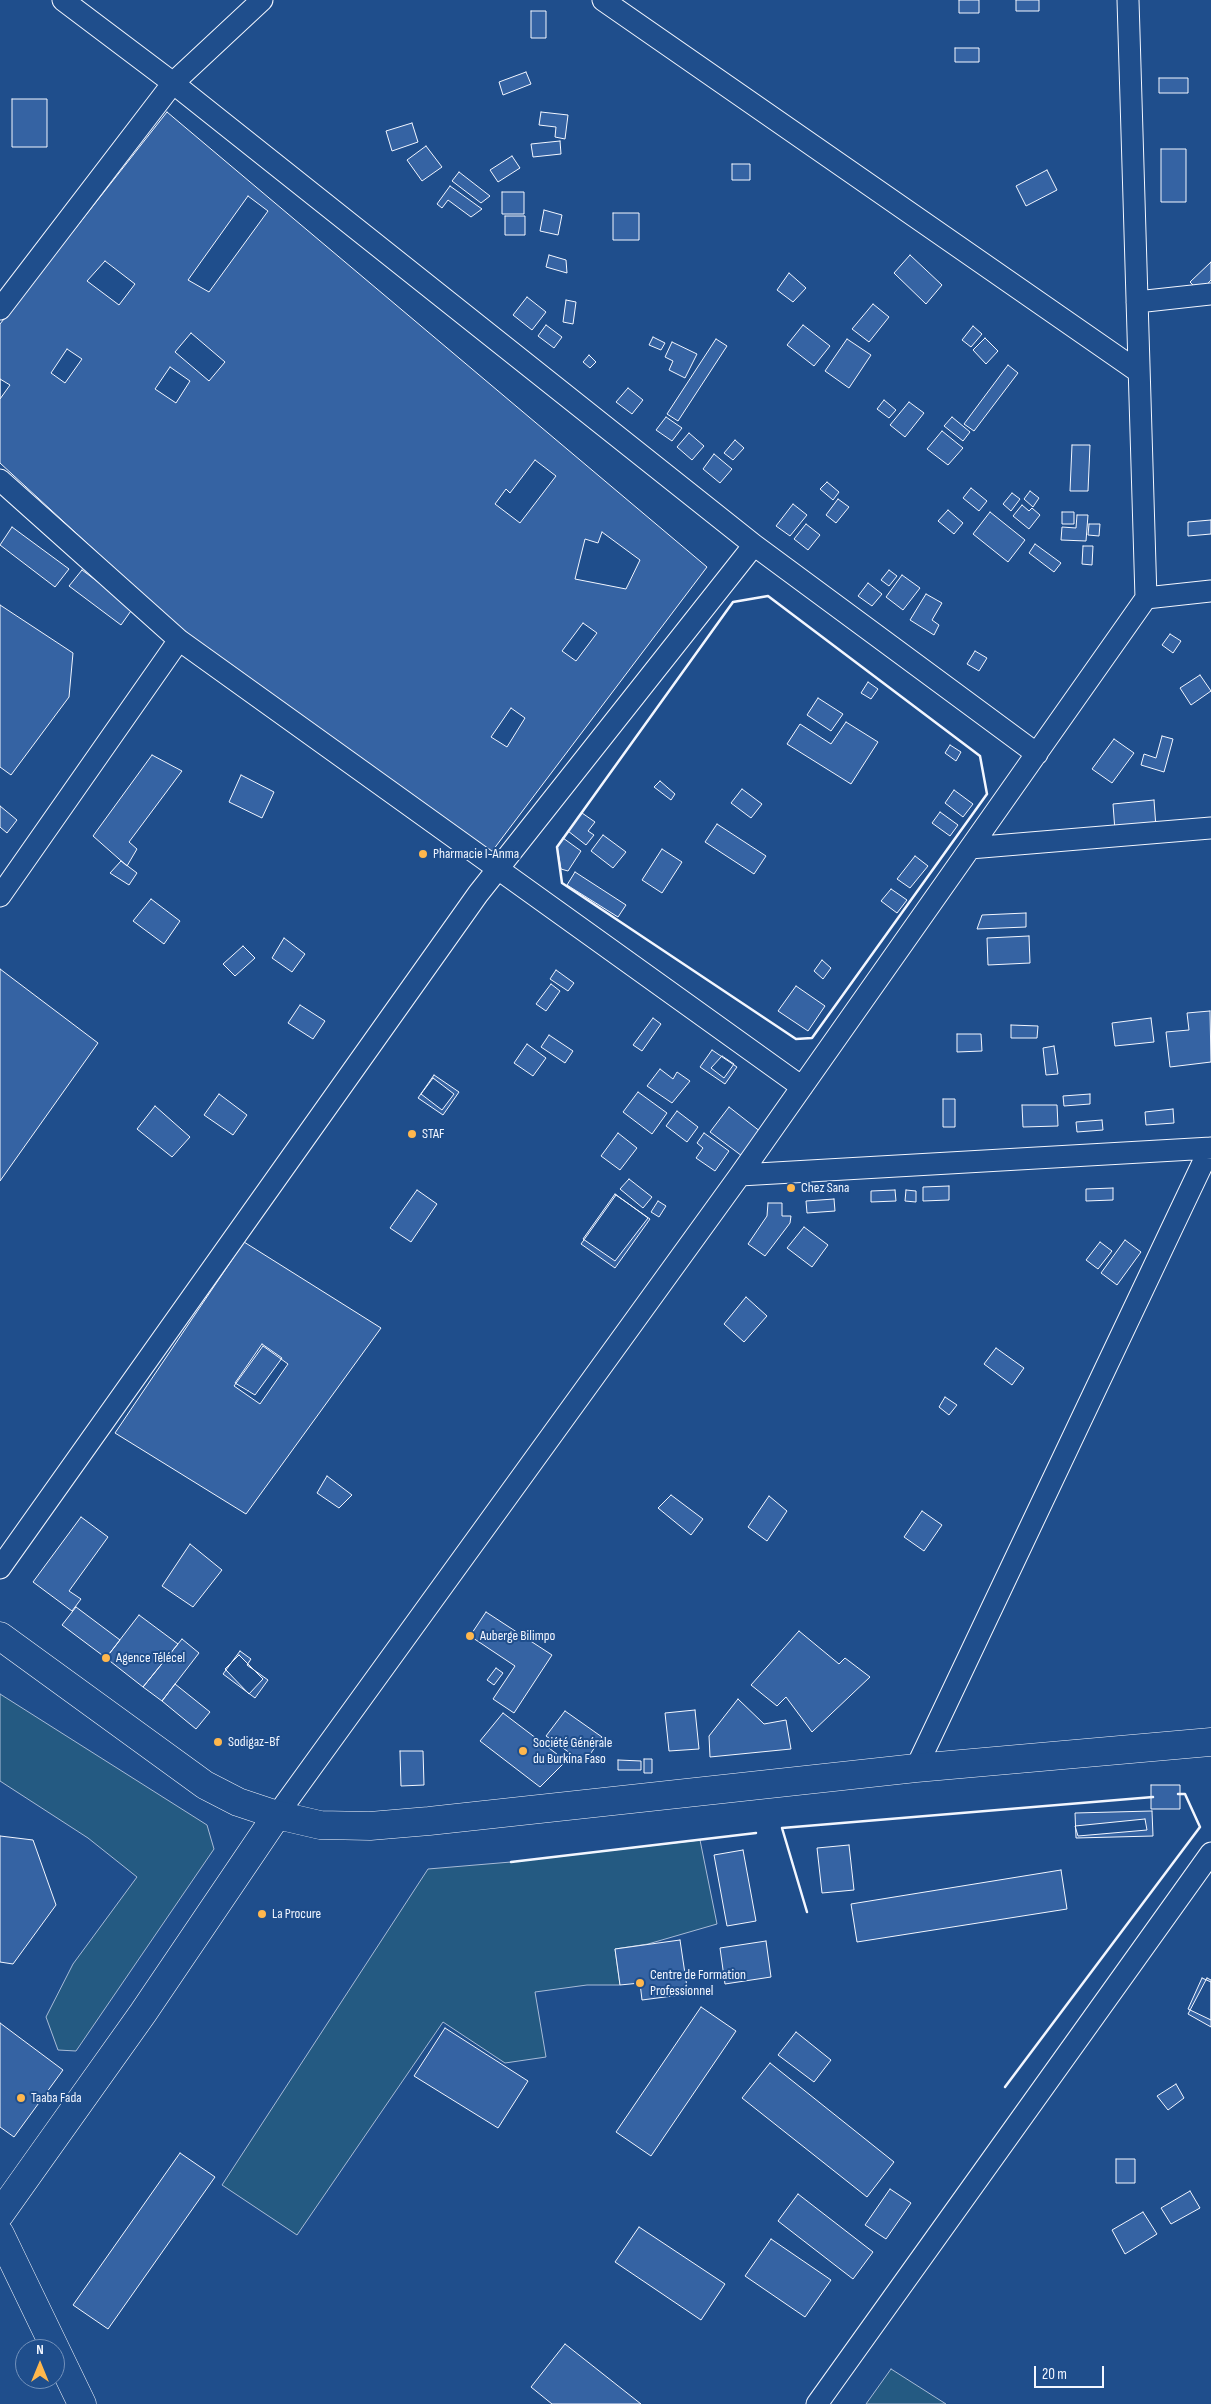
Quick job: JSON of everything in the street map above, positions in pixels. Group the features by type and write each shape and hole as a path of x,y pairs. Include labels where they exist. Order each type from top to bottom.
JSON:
{"highway":[{"path":"0,1636 205,1785 238,1802 277,1815 320,1824 370,1826 916,1768 1211,1742"},
{"path":"0,2214 143,2013 277,1815"},
{"path":"0,2234 82,2404"}],"street":[{"path":"63,0 173,83 754,545 1036,754"},
{"path":"0,310 173,83 262,0"},
{"path":"603,0 1139,372"},
{"path":"277,1815 740,1175 1146,598 1128,0"},
{"path":"1137,302 1211,294"},
{"path":"0,480 179,640 802,1087"},
{"path":"0,1568 499,868 754,545"},
{"path":"1146,598 1211,591"},
{"path":"0,896 179,640"},
{"path":"970,848 1211,828"},
{"path":"740,1175 1210,1148 916,1768"},
{"path":"817,2404 1211,1853"}],"shaded area":[{"path":"0,1694 207,1825 214,1849 76,2051 58,2050 46,2017 73,1964 137,1877 88,1838 0,1781"},
{"path":"700,1840 717,1924 648,1944 615,1949 620,1985 587,1985 535,1992 546,2057 505,2063 443,2022 297,2235 222,2185 428,1869 511,1862"},
{"path":"891,2369 946,2404 866,2404"}],"building":[{"path":"959,0 979,0 979,13 959,13"},
{"path":"1016,0 1039,0 1039,11 1016,11"},
{"path":"531,11 546,11 546,38 531,38"},
{"path":"955,48 979,48 979,62 955,62"},
{"path":"526,72 531,84 503,95 499,82"},
{"path":"1159,78 1188,78 1188,93 1159,93"},
{"path":"12,99 47,99 47,147 12,147"},
{"path":"167,112 707,567 490,854 178,627 0,463 0,324"},
{"path":"541,112 568,115 565,139 555,137 556,127 539,125"},
{"path":"412,123 418,142 392,151 386,131"},
{"path":"560,141 561,154 533,157 531,144"},
{"path":"426,146 442,167 422,181 407,160"},
{"path":"1161,149 1186,149 1186,202 1161,202"},
{"path":"512,156 520,168 498,182 490,170"},
{"path":"732,164 750,164 750,180 732,180"},
{"path":"1047,170 1057,190 1026,206 1016,186"},
{"path":"459,172 490,196 481,203 452,181"},
{"path":"450,186 482,209 471,217 448,200 442,208 437,204"},
{"path":"502,192 524,192 524,214 502,214"},
{"path":"248,196 268,211 209,292 188,280"},
{"path":"544,210 562,215 558,235 540,231"},
{"path":"613,213 639,213 639,240 613,240"},
{"path":"505,216 525,216 525,235 505,235"},
{"path":"549,255 566,260 567,273 546,267"},
{"path":"910,255 942,285 926,304 894,273"},
{"path":"105,261 135,284 119,305 87,281"},
{"path":"1211,262 1211,280 1200,292 1190,282"},
{"path":"789,273 806,288 793,302 777,290"},
{"path":"527,297 546,312 532,330 513,315"},
{"path":"566,300 576,302 573,324 563,322"},
{"path":"873,304 889,317 869,342 852,329"},
{"path":"546,325 562,337 554,348 538,336"},
{"path":"803,325 830,346 814,366 787,345"},
{"path":"973,326 982,334 971,347 962,340"},
{"path":"191,333 225,362 209,381 175,352"},
{"path":"653,337 665,343 661,350 649,345"},
{"path":"985,338 998,351 986,364 973,350"},
{"path":"716,339 727,346 678,421 667,414"},
{"path":"847,339 871,355 849,388 825,371"},
{"path":"672,342 697,354 685,378 669,370 673,361 665,357"},
{"path":"67,349 82,359 65,383 51,373"},
{"path":"589,355 596,362 590,368 583,362"},
{"path":"1008,365 1018,373 974,431 964,424"},
{"path":"170,367 190,381 176,403 155,389"},
{"path":"0,379 10,385 0,399"},
{"path":"628,388 643,400 632,414 616,402"},
{"path":"884,400 896,410 889,418 877,409"},
{"path":"909,402 924,413 905,437 890,425"},
{"path":"666,417 682,428 672,441 656,430"},
{"path":"952,417 970,432 963,441 944,426"},
{"path":"942,431 963,448 948,465 927,449"},
{"path":"689,433 704,446 692,460 677,447"},
{"path":"735,440 744,448 733,460 724,453"},
{"path":"1072,445 1090,445 1088,491 1070,491"},
{"path":"714,454 732,469 720,483 703,469"},
{"path":"535,460 556,476 520,523 495,504 506,489 510,493"},
{"path":"827,482 839,492 833,500 820,489"},
{"path":"971,488 987,501 979,511 963,498"},
{"path":"1030,491 1039,498 1033,507 1024,499"},
{"path":"1012,493 1020,499 1011,511 1003,504"},
{"path":"838,499 849,507 836,523 826,515"},
{"path":"793,504 807,515 790,536 776,526"},
{"path":"1022,505 1029,511 1032,508 1040,515 1029,529 1013,516"},
{"path":"948,510 963,523 954,534 938,521"},
{"path":"990,512 1025,540 1008,562 973,534"},
{"path":"1062,512 1074,512 1074,524 1062,524"},
{"path":"1077,515 1088,515 1086,541 1061,540 1062,527 1076,528"},
{"path":"1211,520 1211,534 1188,536 1188,522"},
{"path":"806,524 820,535 808,550 794,539"},
{"path":"1089,524 1100,524 1099,536 1088,535"},
{"path":"12,527 69,569 55,587 0,545"},
{"path":"602,532 640,560 626,589 575,579 585,539 598,543"},
{"path":"1035,544 1061,563 1054,572 1029,553"},
{"path":"1083,546 1093,546 1092,565 1082,564"},
{"path":"82,570 133,608 121,625 69,586"},
{"path":"889,570 897,576 889,586 881,580"},
{"path":"902,575 920,588 903,610 886,597"},
{"path":"868,583 882,594 872,606 858,596"},
{"path":"926,594 942,603 932,620 939,625 934,635 910,620"},
{"path":"0,605 73,653 69,697 11,775 0,767"},
{"path":"583,623 597,633 576,661 562,651"},
{"path":"1170,634 1181,641 1173,653 1162,645"},
{"path":"975,651 987,658 979,671 967,664"},
{"path":"1200,675 1211,691 1191,705 1180,688"},
{"path":"868,682 878,689 871,699 861,693"},
{"path":"818,698 843,714 831,731 807,715"},
{"path":"511,708 525,718 507,747 491,737"},
{"path":"846,722 878,742 851,784 787,744 800,724 831,744"},
{"path":"1162,736 1173,739 1164,772 1141,765 1144,754 1156,758"},
{"path":"1114,739 1134,753 1112,783 1092,769"},
{"path":"950,745 961,752 956,761 945,753"},
{"path":"152,755 182,771 129,842 137,849 127,866 93,836"},
{"path":"241,775 274,792 262,818 229,802"},
{"path":"660,781 675,794 671,800 654,787"},
{"path":"742,789 762,804 751,818 731,803"},
{"path":"954,790 973,804 963,817 945,803"},
{"path":"1154,800 1156,828 1115,831 1113,804"},
{"path":"0,806 17,820 7,833 0,827"},
{"path":"940,812 958,825 950,836 932,823"},
{"path":"582,813 595,822 588,831 594,835 586,845 568,831"},
{"path":"717,824 766,856 754,874 705,842"},
{"path":"603,835 626,852 613,868 591,851"},
{"path":"563,838 581,851 568,871 561,869 557,847"},
{"path":"662,849 682,862 662,893 642,880"},
{"path":"915,856 928,866 910,888 897,879"},
{"path":"121,861 137,873 129,885 110,873"},
{"path":"575,872 626,905 618,917 567,885"},
{"path":"891,889 907,900 897,913 881,901"},
{"path":"151,899 180,921 164,944 133,921"},
{"path":"1026,913 1026,927 977,929 982,915"},
{"path":"1029,936 1030,963 988,965 987,938"},
{"path":"284,938 305,954 292,972 272,958"},
{"path":"243,946 255,958 235,976 223,964"},
{"path":"822,960 831,968 823,979 814,971"},
{"path":"0,969 98,1043 0,1181"},
{"path":"556,970 574,983 568,991 550,979"},
{"path":"551,984 560,991 546,1011 536,1004"},
{"path":"796,986 825,1006 808,1031 778,1011"},
{"path":"300,1005 325,1021 313,1039 288,1023"},
{"path":"1210,1011 1211,1062 1170,1067 1166,1032 1189,1030 1187,1013"},
{"path":"653,1018 661,1024 642,1051 633,1045"},
{"path":"1151,1018 1154,1042 1115,1046 1112,1023"},
{"path":"1011,1025 1038,1026 1037,1038 1011,1038"},
{"path":"957,1034 981,1034 982,1051 957,1052"},
{"path":"549,1035 573,1051 565,1063 541,1047"},
{"path":"527,1044 546,1058 533,1076 514,1063"},
{"path":"1054,1046 1058,1074 1046,1075 1043,1048"},
{"path":"712,1050 737,1067 725,1084 700,1067"},
{"path":"722,1056 734,1064 724,1078 711,1068"},
{"path":"660,1069 673,1079 677,1072 690,1081 672,1103 647,1086"},
{"path":"434,1075 459,1092 443,1115 418,1098"},
{"path":"433,1078 454,1094 442,1110 421,1094"},
{"path":"638,1092 667,1113 652,1134 623,1112"},
{"path":"219,1094 247,1115 233,1135 204,1115"},
{"path":"1090,1094 1090,1104 1064,1106 1063,1096"},
{"path":"943,1099 955,1099 955,1127 943,1127"},
{"path":"1022,1105 1057,1105 1058,1126 1023,1127"},
{"path":"155,1106 190,1137 172,1157 137,1129"},
{"path":"729,1107 761,1132 742,1156 710,1132"},
{"path":"1173,1109 1174,1123 1146,1125 1145,1112"},
{"path":"677,1111 698,1127 687,1142 666,1126"},
{"path":"1102,1120 1103,1130 1077,1132 1076,1122"},
{"path":"618,1133 637,1148 620,1170 601,1156"},
{"path":"704,1133 729,1151 715,1171 696,1158 703,1148 697,1143"},
{"path":"629,1179 652,1197 643,1208 620,1189"},
{"path":"949,1186 949,1200 923,1201 923,1187"},
{"path":"1113,1188 1113,1200 1086,1201 1086,1189"},
{"path":"417,1190 437,1204 411,1242 390,1228"},
{"path":"895,1190 896,1201 871,1202 871,1191"},
{"path":"906,1190 916,1191 916,1202 905,1201"},
{"path":"615,1194 648,1218 615,1261 583,1239"},
{"path":"616,1195 650,1219 615,1268 581,1244"},
{"path":"834,1199 835,1211 807,1213 806,1201"},
{"path":"658,1201 666,1206 659,1217 651,1212"},
{"path":"768,1203 782,1203 782,1216 791,1216 790,1223 765,1256 748,1244 767,1216"},
{"path":"804,1227 828,1245 812,1267 787,1248"},
{"path":"1125,1240 1141,1252 1117,1285 1101,1273"},
{"path":"244,1242 381,1328 246,1514 115,1433"},
{"path":"1100,1242 1112,1251 1098,1269 1086,1260"},
{"path":"746,1297 767,1316 744,1342 724,1324"},
{"path":"262,1344 282,1358 255,1395 235,1383"},
{"path":"263,1346 288,1364 260,1404 234,1386"},
{"path":"996,1348 1024,1368 1012,1385 984,1364"},
{"path":"945,1397 957,1405 949,1415 939,1407"},
{"path":"327,1476 352,1495 339,1508 317,1493"},
{"path":"671,1495 703,1519 691,1535 658,1508"},
{"path":"769,1496 787,1511 767,1541 748,1527"},
{"path":"922,1511 942,1525 924,1551 904,1537"},
{"path":"81,1517 108,1537 69,1591 81,1599 72,1611 33,1582"},
{"path":"190,1544 222,1570 193,1607 162,1586"},
{"path":"76,1607 120,1640 106,1658 62,1625"},
{"path":"486,1612 552,1655 514,1713 493,1699 515,1666 470,1636"},
{"path":"139,1615 178,1644 143,1687 106,1658"},
{"path":"799,1631 839,1664 845,1658 870,1677 812,1732 786,1697 777,1706 751,1685"},
{"path":"182,1639 199,1653 162,1701 143,1687"},
{"path":"240,1651 251,1659 247,1665 268,1680 255,1698 223,1674"},
{"path":"239,1655 263,1679 249,1694 225,1669"},
{"path":"496,1668 503,1673 494,1685 487,1680"},
{"path":"175,1684 210,1712 196,1729 162,1701"},
{"path":"738,1699 764,1724 786,1720 791,1749 710,1757 709,1736"},
{"path":"695,1710 699,1749 669,1751 665,1713"},
{"path":"565,1711 602,1737 584,1763 546,1736"},
{"name":"Société Générale du Burkina Faso","path":"503,1713 566,1761 540,1787 480,1741"},
{"path":"400,1751 423,1751 424,1785 401,1786"},
{"path":"644,1759 652,1759 652,1773 644,1773"},
{"path":"618,1760 641,1761 641,1770 618,1770"},
{"path":"1151,1785 1180,1785 1180,1809 1151,1809"},
{"path":"1152,1811 1153,1836 1076,1838 1075,1813"},
{"path":"1145,1819 1147,1830 1078,1836 1075,1826"},
{"path":"0,1836 33,1840 56,1905 13,1964 0,1962"},
{"path":"849,1845 854,1890 822,1893 817,1848"},
{"path":"743,1850 756,1921 727,1926 714,1855"},
{"path":"1061,1870 1067,1909 857,1942 851,1904"},
{"path":"680,1940 688,1994 642,2000 640,1983 620,1985 615,1949"},
{"path":"766,1941 771,1977 725,1984 720,1948"},
{"path":"1202,1978 1211,1982 1211,2020 1188,2009"},
{"path":"1207,1978 1211,1980 1211,2027 1188,2014"},
{"path":"701,2007 736,2031 651,2156 616,2132"},
{"name":"Taaba Fada","path":"0,2023 63,2070 14,2137 0,2127"},
{"path":"445,2028 528,2081 498,2128 414,2076"},
{"path":"796,2032 831,2060 814,2082 778,2055"},
{"path":"770,2063 894,2162 867,2197 742,2098"},
{"path":"1176,2084 1184,2098 1168,2110 1157,2096"},
{"path":"180,2153 215,2177 108,2329 73,2305"},
{"path":"1116,2159 1135,2159 1135,2183 1116,2183"},
{"path":"890,2189 911,2203 886,2239 865,2225"},
{"path":"1190,2191 1200,2208 1171,2224 1161,2208"},
{"path":"798,2194 873,2252 853,2279 778,2221"},
{"path":"1143,2212 1157,2234 1125,2254 1112,2230"},
{"path":"639,2227 725,2284 701,2320 615,2262"},
{"path":"771,2239 831,2280 805,2317 745,2276"},
{"path":"565,2344 641,2404 552,2404 531,2387"}],"wall":[{"path":"768,596 980,756 987,794 812,1038 796,1039 562,883 557,847 733,602 768,596"},
{"path":"1005,2087 1200,1827 1185,1794 1178,1794"},
{"path":"807,1912 782,1828 1153,1797"},
{"path":"511,1862 756,1833"}],"place":[{"name":"Pharmacie I-Anma","path":"423,854"},
{"name":"STAF","path":"412,1134"},
{"name":"Chez Sana","path":"791,1188"},
{"name":"Auberge Bilimpo","path":"470,1636"},
{"name":"Agence Télécel","path":"106,1658"},
{"name":"Sodigaz-Bf","path":"218,1742"},
{"name":"Société Générale du Burkina Faso","path":"523,1751"},
{"name":"La Procure","path":"262,1914"},
{"name":"Centre de Formation Professionnel","path":"640,1983"},
{"name":"Taaba Fada","path":"21,2098"}]}
